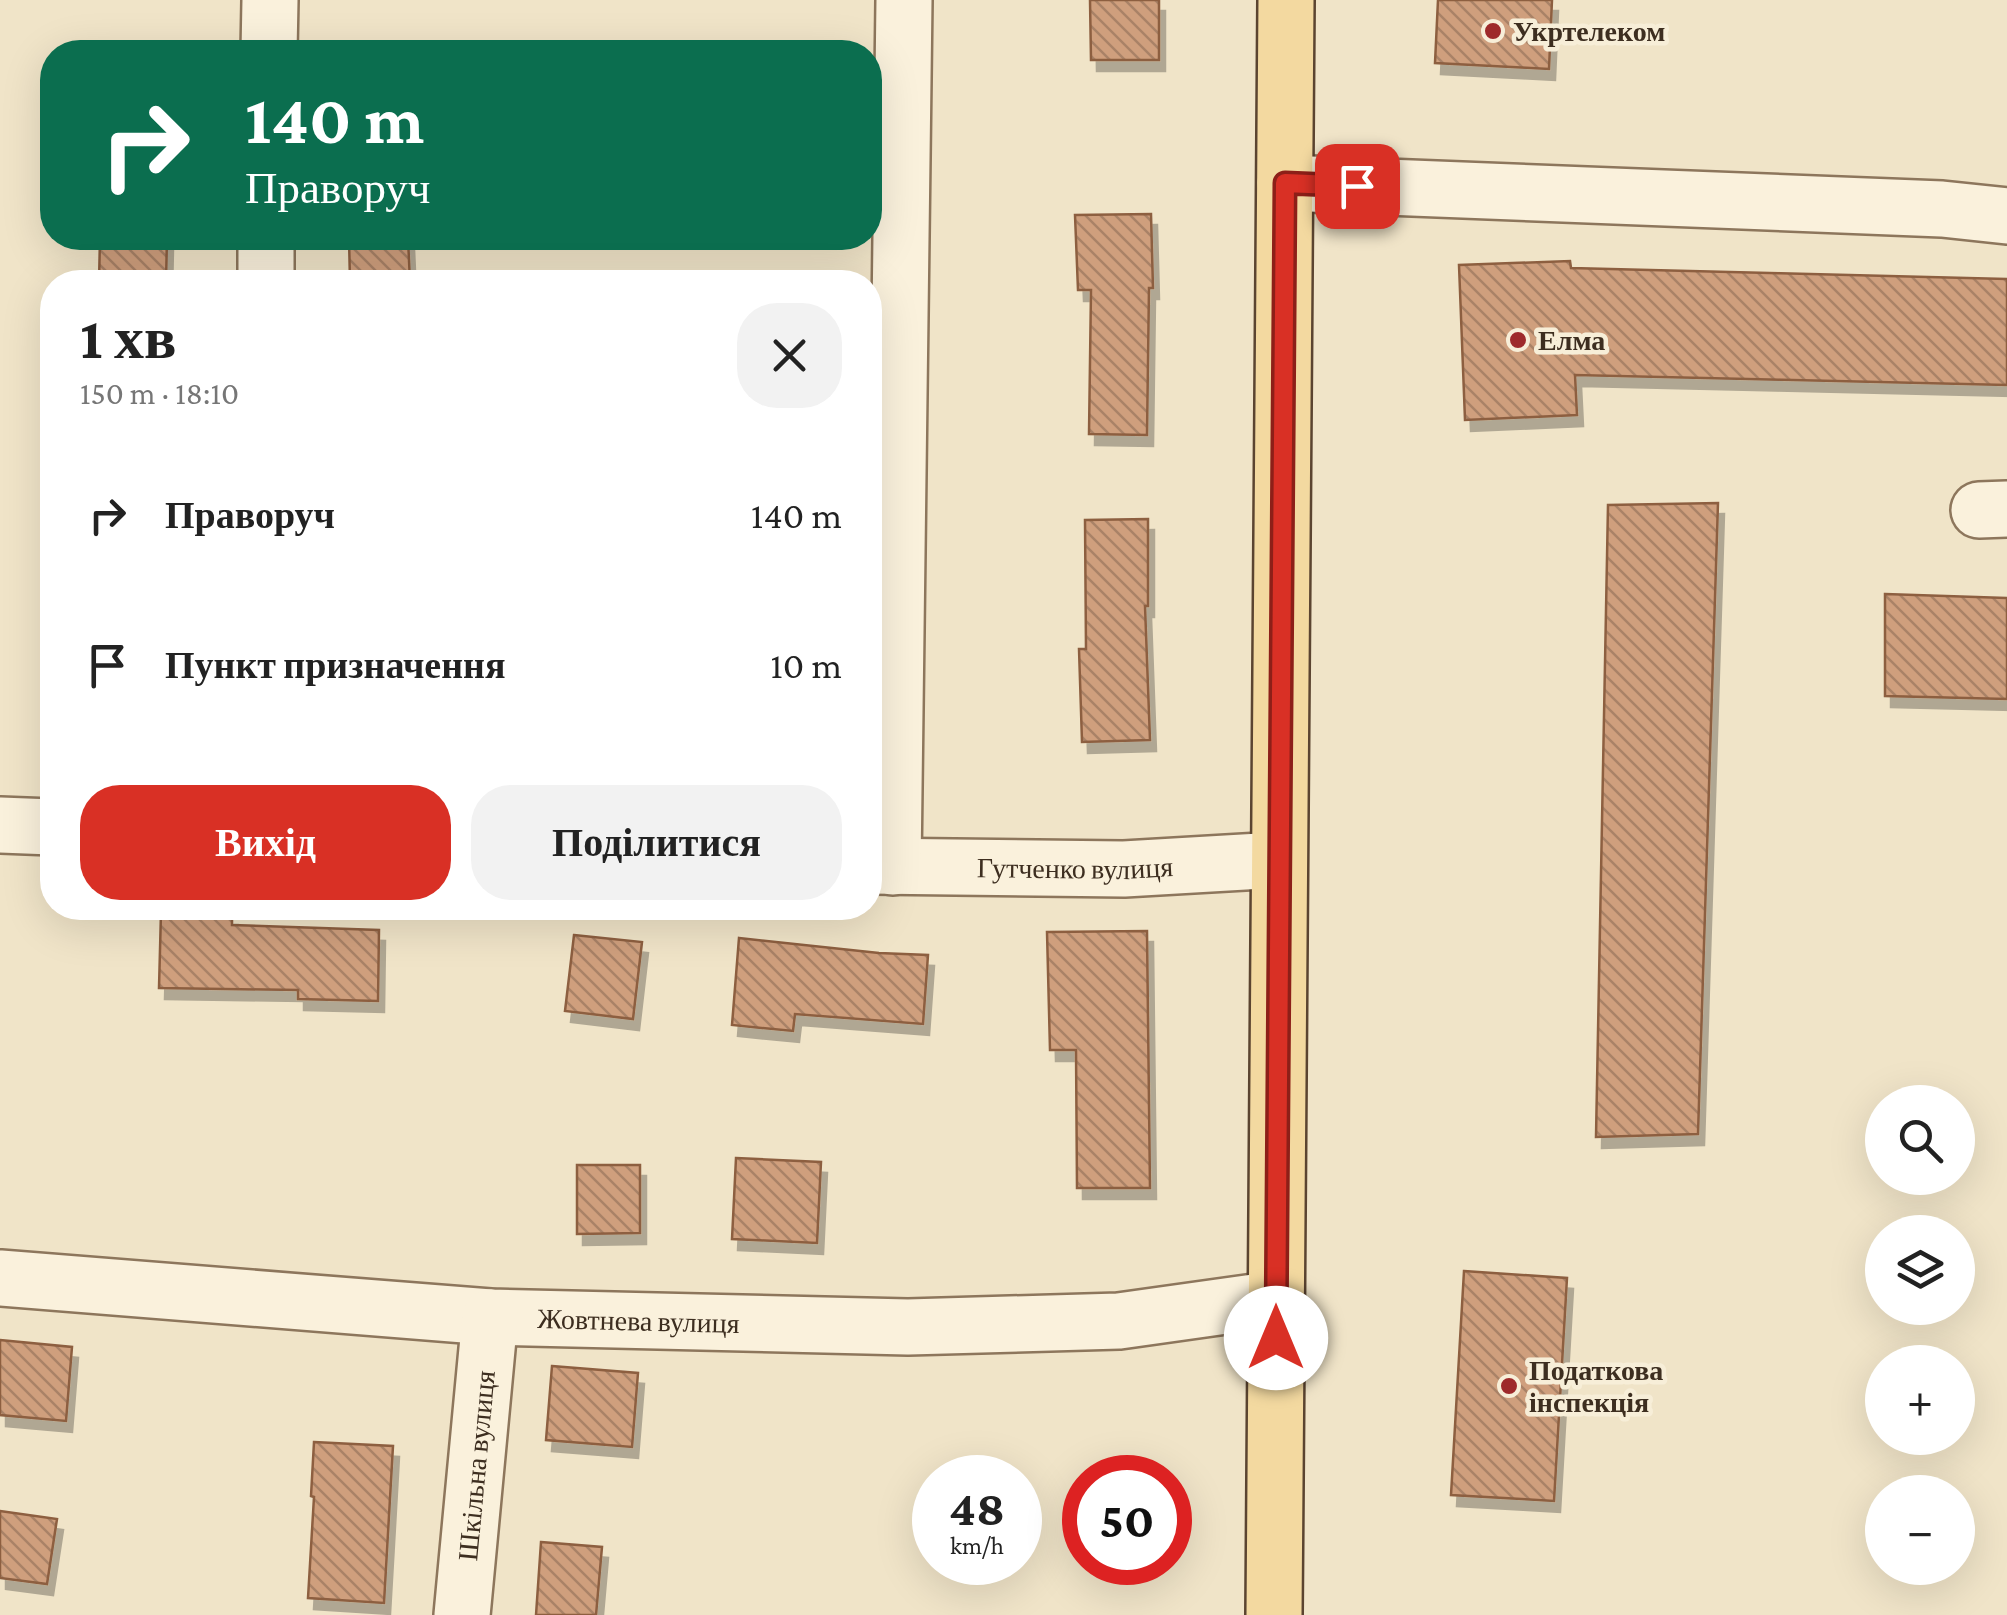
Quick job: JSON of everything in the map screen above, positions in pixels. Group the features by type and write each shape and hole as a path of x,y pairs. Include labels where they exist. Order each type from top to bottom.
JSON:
{"main road":[{"path":"1274,1615 1286,0"}],"street":[{"path":"269,40 270,0"},
{"path":"882,828 904,0"},
{"path":"1285,183 1942,209 2007,216"},
{"path":"0,825 40,826"},
{"name":"Гутченко вулиця","path":"882,866 1124,869 1279,860"},
{"name":"Жовтнева вулиця","path":"0,1278 490,1316 908,1327 1119,1322 1276,1299"},
{"name":"Шкільна вулиця","path":"462,1615 490,1316"}],"building":[{"path":"1090,0 1159,0 1159,60 1091,60"},
{"name":"Укртелеком","path":"1438,0 1552,0 1549,69 1435,63"},
{"path":"1151,214 1153,288 1149,288 1147,435 1089,434 1091,290 1078,290 1075,215"},
{"path":"100,250 167,250 166,270 99,270"},
{"path":"349,250 409,250 409,270 350,270"},
{"path":"1570,261 1571,268 2007,279 2007,385 1575,375 1577,415 1465,420 1459,265"},
{"path":"1718,503 1698,1134 1596,1137 1608,505"},
{"path":"1148,519 1145,606 1150,740 1082,742 1079,649 1086,649 1085,520"},
{"path":"1885,594 2007,598 2007,699 1885,696"},
{"path":"161,920 232,920 232,925 379,930 378,1001 298,999 298,990 159,988"},
{"path":"1147,931 1150,1188 1077,1188 1076,1050 1050,1050 1047,932"},
{"path":"574,935 642,942 633,1019 565,1011"},
{"path":"739,938 928,955 923,1024 795,1014 793,1031 732,1025"},
{"path":"736,1158 821,1162 817,1243 732,1239"},
{"path":"577,1165 640,1165 640,1233 577,1234"},
{"name":"Податкова інспекція","path":"1464,1271 1567,1278 1554,1501 1451,1495"},
{"path":"0,1340 72,1347 66,1421 0,1415"},
{"path":"552,1366 638,1373 632,1447 546,1440"},
{"path":"314,1442 393,1446 384,1603 308,1598"},
{"path":"0,1511 57,1519 47,1584 0,1578"},
{"path":"541,1542 602,1547 596,1615 536,1615"}],"place":[{"name":"Укртелеком","path":"1493,31"},
{"name":"Елма","path":"1518,340"},
{"name":"Податкова інспекція","path":"1509,1386"}],"route":[{"path":"1276,1338 1285,183 1357,186"}]}
